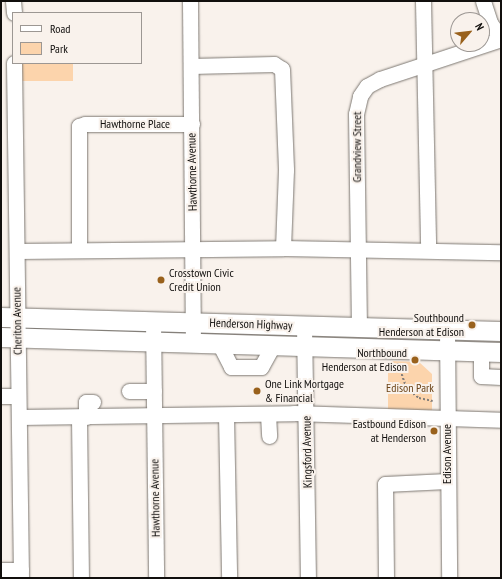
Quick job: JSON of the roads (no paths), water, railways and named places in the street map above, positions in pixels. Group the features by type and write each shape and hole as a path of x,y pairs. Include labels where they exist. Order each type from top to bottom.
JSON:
{"main road":[{"name":"Henderson Highway","path":"9,317 195,322 359,329 501,331"},
{"name":"Henderson Highway","path":"9,337 501,352"}],"street":[{"path":"14,1 14,12"},
{"name":"Hawthorne Avenue","path":"190,1 195,322 194,342"},
{"path":"423,1 428,250"},
{"path":"483,1 490,23 501,38"},
{"name":"Grandview Street","path":"359,329 357,102 363,90 373,82 501,38"},
{"name":"Cheriton Avenue","path":"14,64 17,251 9,317 9,337 18,396 21,574"},
{"path":"191,66 274,64 282,69 286,170 283,248"},
{"name":"Hawthorne Place","path":"79,249 79,126 85,124 192,124"},
{"path":"17,251 79,249 283,248 501,252"},
{"name":"Hawthorne Avenue","path":"153,321 156,578"},
{"name":"Kingsford Avenue","path":"304,326 308,578"},
{"name":"Edison Avenue","path":"447,330 447,481 449,578"},
{"path":"219,343 231,367 261,367 273,345"},
{"path":"481,352 481,376 501,377"},
{"path":"129,391 154,391"},
{"path":"1,396 18,396"},
{"path":"81,578 83,417 86,402 93,402"},
{"path":"268,414 269,436"},
{"path":"19,417 154,417 268,414 447,420 501,420"},
{"path":"226,415 229,578"},
{"path":"386,578 385,484 447,481"},
{"path":"1,570 21,574"}],"place":[{"name":"Crosstown Civic Credit Union","path":"161,280"},
{"name":"Southbound Henderson at Edison","path":"472,325"},
{"name":"Northbound Henderson at Edison","path":"415,360"},
{"name":"One Link Mortgage & Financial","path":"257,391"},
{"name":"Eastbound Edison at Henderson","path":"434,431"}],"park label":[{"name":"Edison Park","path":"410,388"}]}
